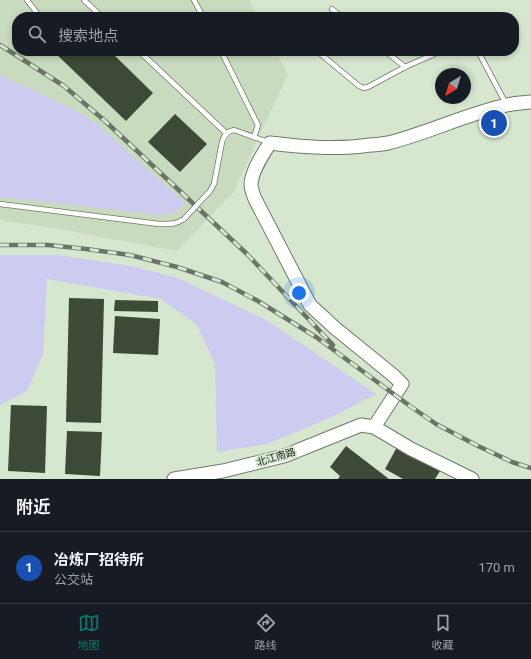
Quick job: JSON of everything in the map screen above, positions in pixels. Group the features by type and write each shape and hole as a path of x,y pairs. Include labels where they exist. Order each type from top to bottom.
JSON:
{"street":[{"path":"472,479 411,449 374,427 402,384 310,305 255,199 251,183 258,165 270,143 290,146 338,148 360,147 387,143 475,114 507,105 531,102"},
{"name":"北江南路","path":"174,479 223,471 284,456 361,425 374,427"}],"lane":[{"path":"27,0 36,12"},
{"path":"84,0 97,12"},
{"path":"194,0 200,12"},
{"path":"332,9 336,12"},
{"path":"144,56 226,133"},
{"path":"224,56 258,125 254,137"},
{"path":"323,56 355,83 364,88 430,56"},
{"path":"391,56 405,67"},
{"path":"481,56 507,105"},
{"path":"0,204 159,224 173,224 184,219 206,196 214,184 223,137 226,133 230,130 234,130 270,143"}],"shaded area":[{"path":"0,0 249,0 255,12 12,12 12,56 278,56 288,74 233,193 177,251 60,229 0,220"},
{"path":"0,75 83,115 100,127 185,203 174,212 160,215 0,197"},
{"path":"0,255 57,255 131,266 178,278 266,320 376,394 332,417 267,444 217,452 215,364 197,325 161,299 47,279 43,354 27,391 0,405"}],"building":[{"path":"58,56 115,56 153,93 126,121"},
{"path":"175,114 207,144 180,172 148,142"},
{"path":"69,298 104,299 101,423 66,422"},
{"path":"115,300 158,301 158,312 114,311"},
{"path":"115,316 160,319 158,355 113,353"},
{"path":"11,405 47,406 45,473 8,471"},
{"path":"67,431 102,432 100,476 65,474"},
{"path":"346,446 389,479 338,479 340,476 330,467"},
{"path":"397,447 440,471 435,479 403,479 385,469"}],"railway":[{"path":"0,45 12,53"},
{"path":"17,56 64,86 105,121 247,254 333,345"},
{"path":"0,245 48,245 130,255 177,267 222,282 258,301 316,337 436,424 512,462 531,468"}],"place":[{"name":"冶炼厂招待所","path":"494,123"}]}
